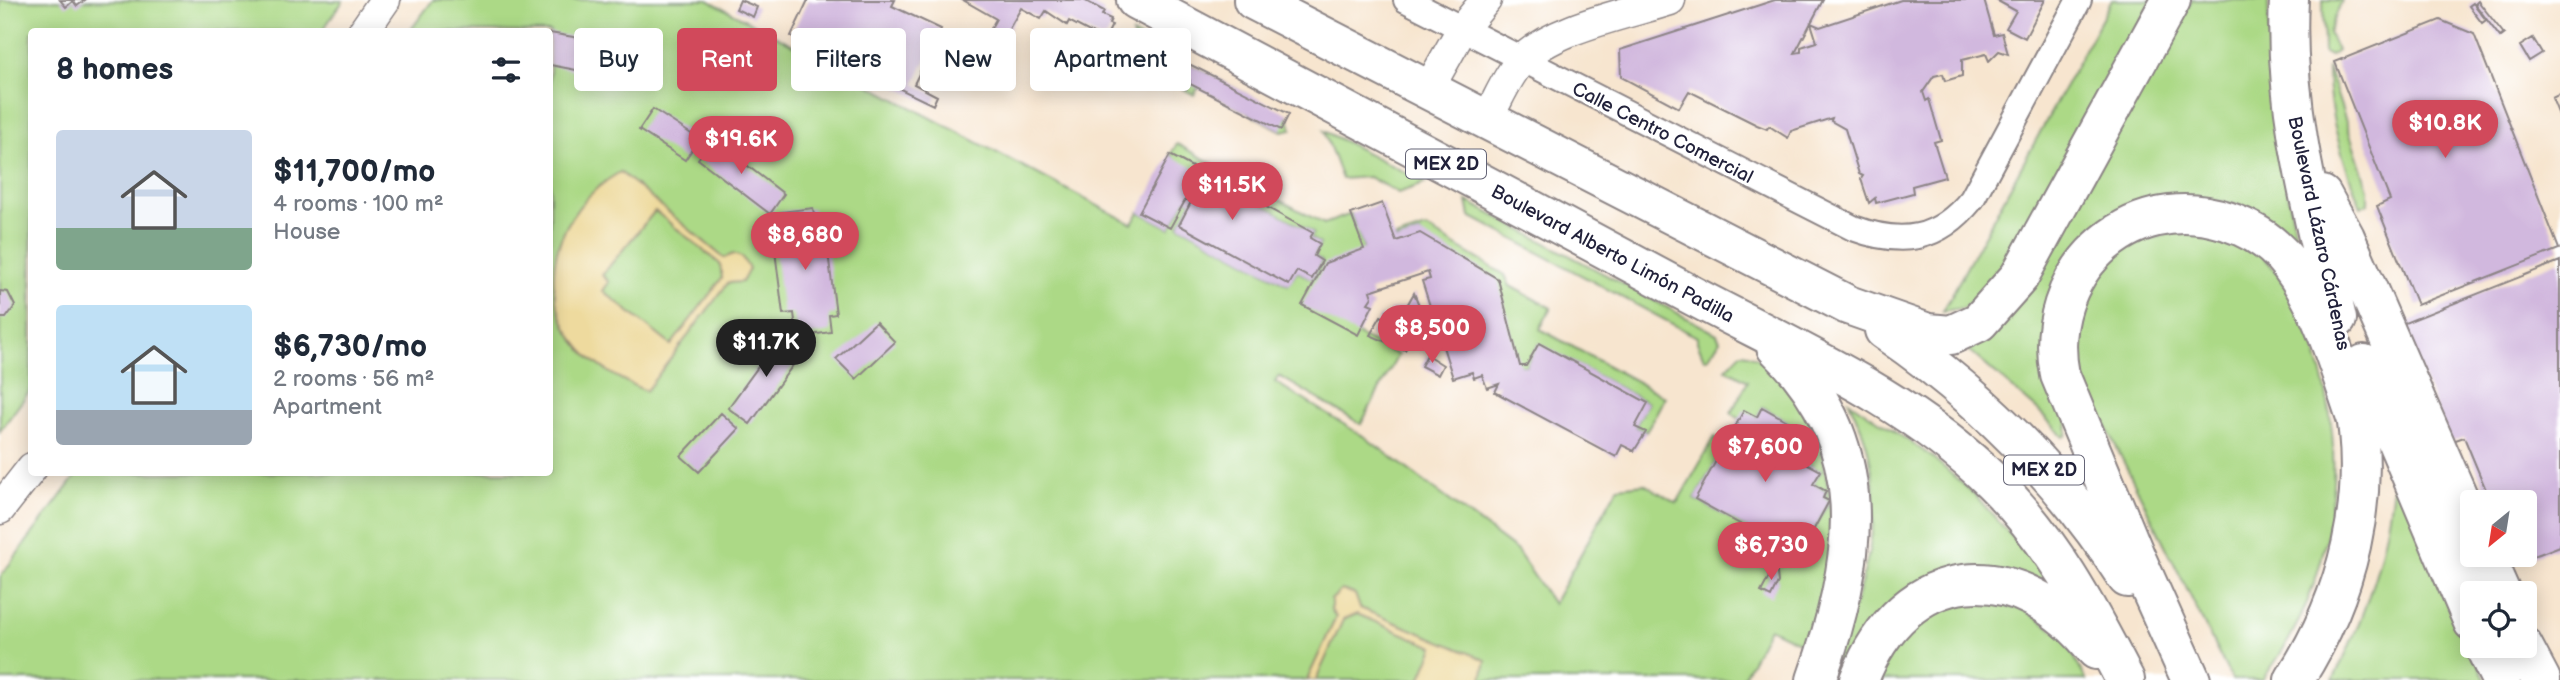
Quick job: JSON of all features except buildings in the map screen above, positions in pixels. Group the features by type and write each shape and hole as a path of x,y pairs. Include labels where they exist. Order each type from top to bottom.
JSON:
{"highway":[{"name":"Boulevard Alberto Limón Padilla","path":"1136,0 1844,373 1906,412 1958,450 1994,483 2065,569 2125,680"},
{"name":"MEX 2D","path":"1254,0 1848,305 1916,352 1955,383 2036,460 2113,557 2191,680"},
{"path":"1848,305 1928,333 1951,335 1979,321 2019,276 2171,0"},
{"name":"Boulevard Lázaro Cárdenas","path":"2289,0 2287,34 2300,153 2358,424"},
{"path":"2300,153 2345,237 2460,501"},
{"path":"2191,680 2137,560 2060,375 2056,352 2058,316 2068,289 2080,271 2110,240 2138,220 2166,214 2193,213 2251,229 2280,253 2307,290 2358,424 2361,467 2358,518 2345,572 2327,622 2294,680"},
{"path":"2323,261 2460,548"},
{"name":"MEX 2D","path":"1757,328 1795,366 1823,402 1840,442 1848,485 1850,528 1844,574 1833,630 1816,680"},
{"path":"2472,567 2487,581"},
{"path":"1859,680 1874,645 1887,625 1921,601 1962,583 1992,583 2023,590 2051,605 2075,624 2115,680"},
{"path":"2490,658 2501,680"},
{"path":"2530,658 2542,680"}],"street":[{"path":"366,28 385,0"},
{"name":"Calle Centro Comercial","path":"1406,0 1853,228 1880,238 1903,239 1927,234 1947,225 1972,199 2079,0"},
{"path":"1429,88 1462,29 1486,0"},
{"path":"1488,119 1522,60 1567,33 1670,0"},
{"path":"0,509 28,473"}],"green space":[{"path":"0,0 343,1 324,28 28,28 28,393 0,431"},
{"path":"433,0 708,0 761,28 677,28 677,91 777,91 777,36 791,44 791,91 880,91 1132,224 1139,212 1170,228 1186,199 1191,202 1179,225 1288,285 1297,271 1312,279 1322,261 1314,256 1320,244 1310,238 1313,233 1216,179 1211,187 1170,155 1177,144 1324,224 1351,214 1364,249 1358,335 1398,355 1361,424 1279,376 1275,382 1366,438 1517,551 1553,604 1618,487 1644,484 1677,503 1715,437 1726,443 1695,499 1799,556 1829,502 1823,498 1826,491 1813,484 1821,471 1775,446 1788,422 1763,407 1757,417 1740,419 1731,413 1748,381 1726,369 1741,353 1752,355 1776,374 1796,396 1811,423 1822,455 1828,488 1831,523 1831,557 1827,589 1817,624 1804,645 1769,628 1742,680 0,680 0,577 76,476 553,476 553,28 412,28"},
{"path":"2112,0 2152,0 2023,246 1989,287 1963,308 1943,311"},
{"path":"2192,0 2268,0 2277,124 2298,245 2263,215 2240,205 2192,197 2081,241 2067,435 2063,437 2041,413 1967,349 1980,341 2029,291"},
{"path":"2323,0 2342,0 2329,33 2337,51 2330,56 2324,53"},
{"path":"1191,65 1288,116 1292,129 1282,131 1199,87 1194,95 1187,91 1191,91"},
{"path":"2328,67 2368,189 2368,203 2361,207 2334,121"},
{"path":"1324,131 1426,183 1398,193 1369,177 1342,179"},
{"path":"1467,201 1717,334 1720,341 1709,357 1704,359 1697,337 1470,216"},
{"path":"2199,227 2257,251 2278,274 2297,307 2312,342 2324,385 2331,429 2333,473 2330,517 2321,561 2307,603 2287,643 2262,680 2232,680 2083,380 2072,336 2089,282 2127,244"},
{"path":"1426,228 1505,275 1510,286 1551,308 1540,329 1665,397 1646,432 1635,427 1648,403 1539,344 1526,366 1520,366 1420,233 1396,241 1395,238"},
{"path":"1849,401 1931,456 1975,495 2062,593 1973,566 1847,680 1828,680 1866,565 1874,508 1873,477 1867,446"},
{"path":"2395,462 2460,631 2460,658 2474,658 2486,680 2333,680 2357,628 2376,574"},
{"path":"1975,600 2025,610 2064,637 2086,680 1875,680 1878,670 1925,613"}],"sand":[{"path":"620,172 724,258 733,254 742,257 749,269 742,282 728,283 646,391 612,374 589,357 566,327 556,302 554,277 557,252 565,229 579,207 598,188","holes":["655,211 720,264 722,278 671,345 603,291 609,282 602,275"]},
{"path":"1341,590 1355,594 1360,608 1486,660 1482,680 1420,680 1434,647 1357,614 1343,620 1316,680 1307,680 1336,617 1331,610 1331,600"}]}
